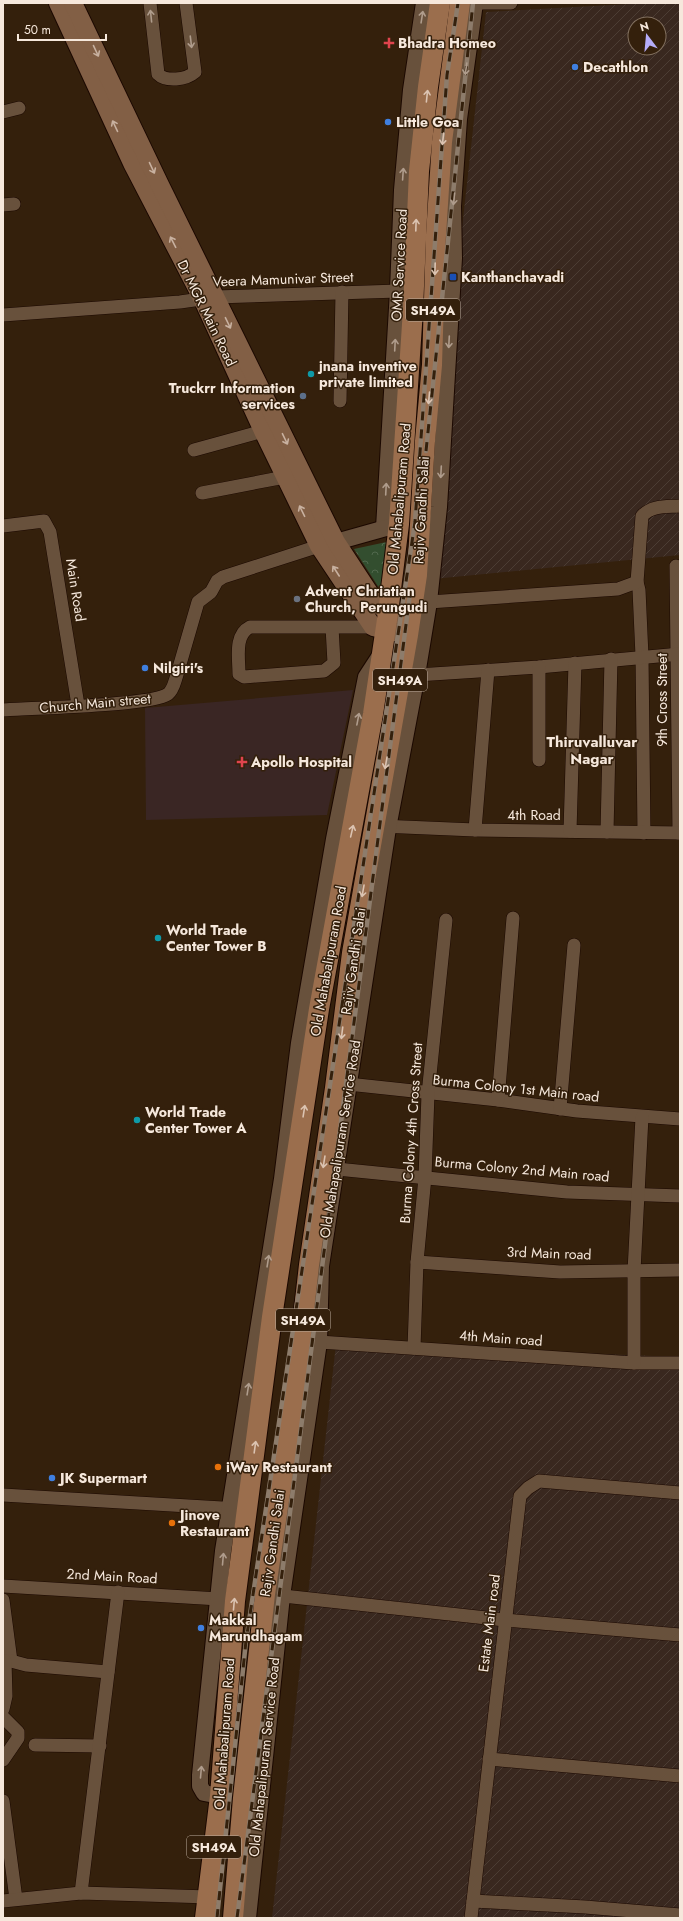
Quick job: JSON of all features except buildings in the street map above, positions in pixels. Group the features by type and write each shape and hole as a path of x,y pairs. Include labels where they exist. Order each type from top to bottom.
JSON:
{"main road":[{"name":"Dr MGR Main Road","path":"58,3 132,163 208,298 328,544"},
{"name":"Dr MGR Main Road","path":"73,3 160,185 263,431 285,477 328,544 374,600 382,624"},
{"name":"Old Mahabalipuram Road","path":"205,1918 220,1796 234,1602 238,1509 272,1317 293,1182 319,1009 338,860 356,808 383,651 382,624 413,309 418,171 440,3"},
{"name":"Rajiv Gandhi Salai","path":"233,1918 243,1798 273,1595 294,1399 316,1257 320,1186 335,1088 352,954 382,827 417,575 425,441 432,365 436,235 442,142 470,3"},
{"path":"382,624 409,626"},
{"path":"293,1182 320,1186"}],"street":[{"path":"150,3 158,74 162,78 167,79 190,76 195,72 186,3"},
{"name":"OMR Service Road","path":"391,526 402,190 411,90 424,3"},
{"path":"470,3 511,3"},
{"name":"Old Mahapalipuram Service Road","path":"248,1918 273,1595 319,1342 316,1257 337,1169 382,827 417,675 429,602 439,507 454,258 453,206 459,119 470,3"},
{"path":"3,112 19,108"},
{"name":"Veera Mamunivar Street","path":"3,315 208,298 398,291"},
{"path":"340,401 342,292"},
{"path":"194,450 263,431"},
{"path":"202,492 285,477"},
{"path":"644,833 642,656 639,590 637,582 642,516 650,509 680,506"},
{"name":"Main Road","path":"3,526 44,522 50,532 78,705"},
{"name":"Church Main street","path":"3,710 151,699 167,694 173,688 198,602 211,592 217,581 223,577 391,526"},
{"name":"9th Cross Street","path":"676,566 679,654 679,833"},
{"path":"429,602 618,588 637,582"},
{"path":"332,627 334,663 324,671 244,677 239,674 239,638 244,630 250,627 332,627 382,624"},
{"path":"417,675 539,667 642,656 679,654"},
{"path":"606,832 611,659"},
{"path":"570,831 575,663"},
{"path":"539,667 539,760"},
{"path":"475,830 488,670"},
{"name":"4th Road","path":"382,827 679,833"},
{"path":"220,1796 204,1793 200,1786 200,1775 223,1551 238,1509 299,1043 338,860"},
{"path":"498,1100 513,918"},
{"name":"Burma Colony 4th Cross Street","path":"414,1348 417,1262 425,1177 428,1094 446,920"},
{"path":"560,1109 574,945"},
{"name":"Burma Colony 1st Main road","path":"348,1084 428,1094 498,1100 560,1109 680,1119"},
{"path":"634,1362 634,1271 642,1117"},
{"name":"Burma Colony 2nd Main road","path":"337,1169 567,1192 680,1196"},
{"name":"3rd Main road","path":"417,1262 560,1272 680,1270"},
{"name":"4th Main road","path":"319,1342 634,1362 680,1363"},
{"name":"Estate Main road","path":"470,1918 520,1496 528,1488 539,1482 680,1492"},
{"path":"3,1495 238,1509"},
{"name":"2nd Main Road","path":"3,1586 219,1599"},
{"path":"81,1893 118,1592"},
{"path":"273,1595 505,1620 680,1635"},
{"path":"3,1600 6,1661 6,1696 3,1708"},
{"path":"6,1661 26,1665 108,1672"},
{"path":"3,1716 16,1728 18,1738 3,1760"},
{"path":"35,1746 100,1746"},
{"path":"489,1759 680,1776"},
{"path":"3,1801 10,1900 81,1893 208,1897"},
{"path":"473,1901 586,1913 680,1915"}],"shaded area":[{"path":"647,3 680,3 680,555 423,580 486,12"},
{"name":"Apollo Hospital","path":"353,690 327,815 146,820 145,708"},
{"path":"336,1344 680,1357 680,1918 272,1918"}],"green space":[{"path":"391,541 381,591 354,549"}],"railway":[{"path":"217,1918 246,1641 415,522 447,75 458,3"},
{"path":"426,451 473,3"},
{"path":"237,1918 410,594"}],"place":[{"name":"Bhadra Homeo","path":"389,43"},
{"name":"Decathlon","path":"575,67"},
{"name":"Little Goa","path":"388,122"},
{"name":"Kanthanchavadi","path":"453,277"},
{"name":"jnana inventive private limited","path":"311,374"},
{"name":"Truckrr Information services","path":"303,396"},
{"name":"Advent Chriatian Church, Perungudi","path":"297,599"},
{"name":"Nilgiri's","path":"145,668"},
{"name":"Apollo Hospital","path":"242,762"},
{"name":"World Trade Center Tower B","path":"158,938"},
{"name":"World Trade Center Tower A","path":"137,1120"},
{"name":"iWay Restaurant","path":"218,1467"},
{"name":"JK Supermart","path":"52,1478"},
{"name":"Jinove Restaurant","path":"172,1523"},
{"name":"Makkal Marundhagam","path":"201,1628"}],"district":[{"name":"Thiruvalluvar Nagar","path":"592,750"}]}
